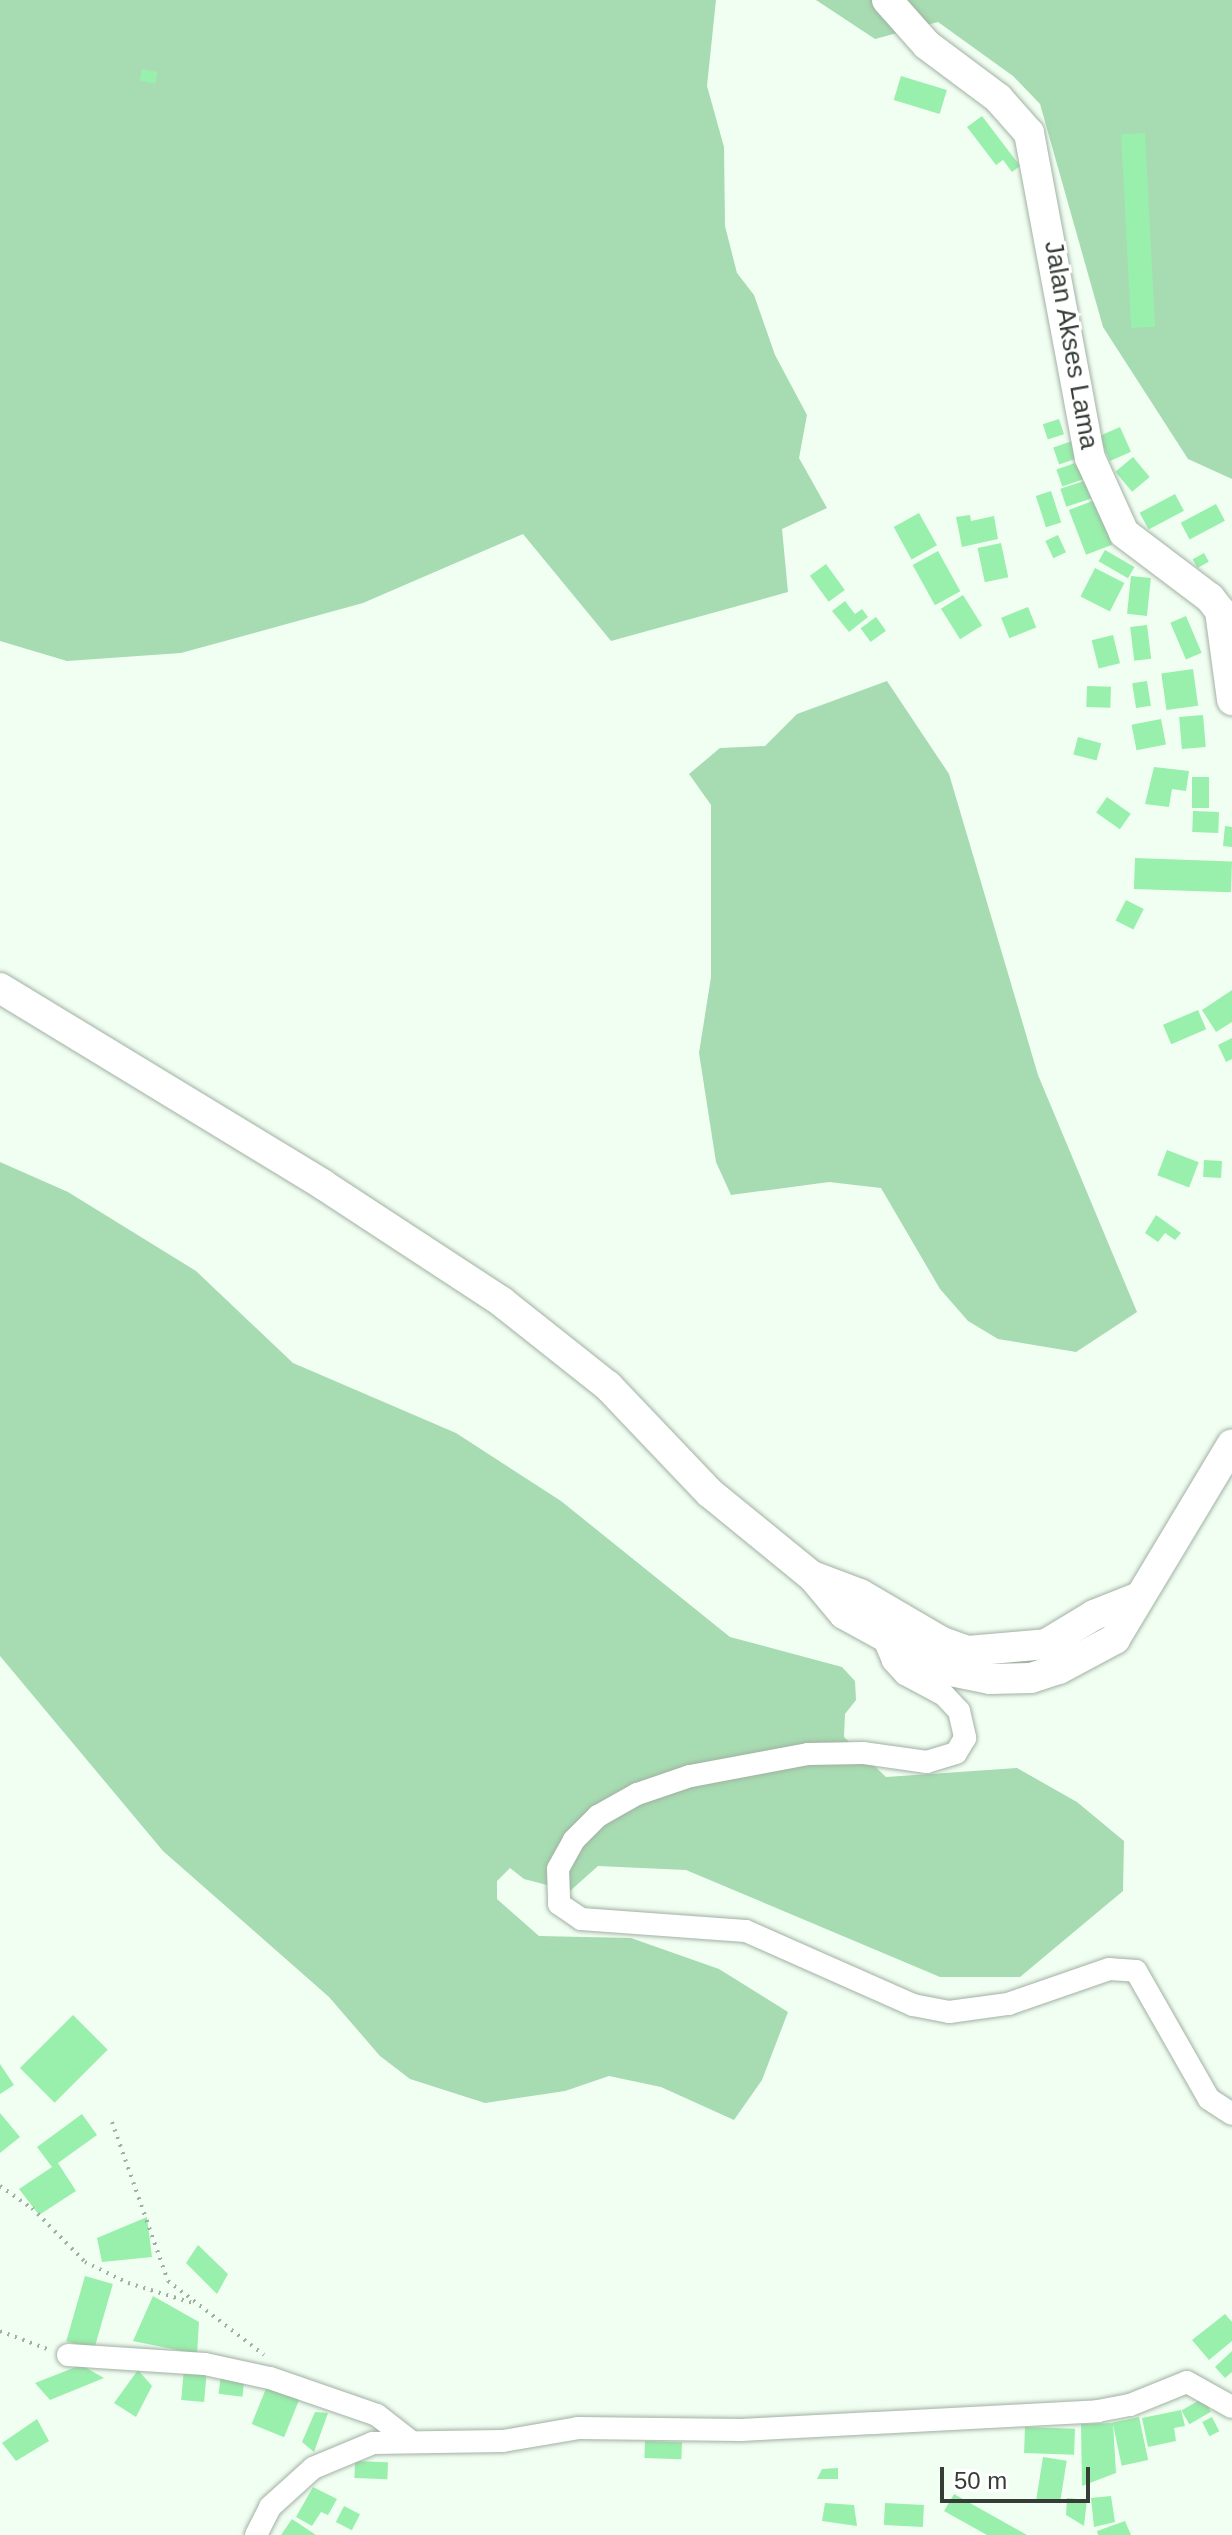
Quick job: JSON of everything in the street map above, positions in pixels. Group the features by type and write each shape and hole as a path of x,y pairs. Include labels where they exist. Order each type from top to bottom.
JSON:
{"main road":[{"name":"Jalan Akses Lama","path":"887,0 927,45 998,98 1029,133 1090,458 1100,486 1124,533 1210,598 1220,611 1232,700"},
{"path":"0,988 322,1184 502,1302 608,1386 710,1493 813,1577 844,1614 946,1670 990,1679 1031,1678 1059,1669 1115,1639 1144,1584 1232,1444"},
{"path":"813,1577 860,1594 940,1641 968,1651 1046,1644 1144,1584"}],"street":[{"path":"883,1637 905,1674 944,1695 959,1711 965,1738 956,1753 927,1762 863,1753 808,1754 690,1776 637,1794 598,1816 574,1840 558,1869 559,1904 581,1919 746,1931 913,2005 949,2012 1008,2004 1109,1969 1136,1971 1209,2099 1232,2114"},
{"path":"68,2355 205,2364 270,2378 377,2415 408,2439"},
{"path":"256,2535 270,2507 313,2468 373,2443 408,2439 503,2441 578,2428 741,2430 1098,2411 1130,2405 1187,2382 1232,2407"}],"path":[{"path":"112,2122 168,2281 275,2363"},
{"path":"0,2186 32,2208 85,2262 128,2283 165,2290 202,2306"},
{"path":"0,2331 68,2355"}],"green space":[{"path":"0,0 716,0 707,86 724,147 725,226 737,273 754,295 775,355 807,415 799,458 827,508 782,529 788,592 611,641 523,534 363,603 181,653 67,661 0,641"},
{"path":"816,0 1232,0 1232,479 1188,459 1103,327 1040,104 1013,76 938,22 875,39"},
{"path":"887,681 949,774 1038,1075 1137,1312 1076,1352 998,1339 968,1321 940,1289 881,1188 829,1182 731,1195 716,1162 699,1053 711,977 711,805 689,774 720,748 765,746 797,714"},
{"path":"0,1162 68,1192 196,1271 293,1363 456,1433 561,1501 730,1637 842,1667 855,1681 856,1700 845,1714 844,1737 886,1777 1017,1768 1077,1802 1124,1841 1123,1891 1020,1977 940,1977 686,1870 598,1866 570,1891 524,1879 510,1868 497,1881 497,1899 539,1936 631,1938 719,1969 788,2012 762,2080 734,2120 661,2087 609,2076 565,2091 485,2103 410,2079 380,2056 329,1997 163,1851 0,1656"}],"building":[{"path":"142,69 158,72 155,84 140,81"},
{"path":"901,76 947,90 940,114 894,100"},
{"path":"982,116 1020,166 1012,172 1003,160 996,165 967,127"},
{"path":"1145,133 1155,327 1131,328 1121,134"},
{"path":"1059,419 1064,434 1048,439 1043,424"},
{"path":"1120,427 1131,452 1110,461 1099,436"},
{"path":"1075,440 1081,457 1059,465 1053,447"},
{"path":"1133,457 1150,477 1132,492 1115,472"},
{"path":"1081,461 1087,478 1062,486 1056,469"},
{"path":"1087,480 1093,498 1066,507 1060,489"},
{"path":"1051,491 1061,522 1046,527 1036,496"},
{"path":"1175,494 1184,511 1149,530 1140,513"},
{"path":"1095,500 1112,545 1086,555 1069,510"},
{"path":"1216,504 1225,521 1190,540 1181,523"},
{"path":"919,513 937,545 912,559 894,527"},
{"path":"970,515 971,521 994,516 998,539 962,547 956,517"},
{"path":"1058,535 1066,552 1053,558 1045,541"},
{"path":"1001,543 1008,577 985,582 978,548"},
{"path":"1105,550 1134,567 1128,578 1098,561"},
{"path":"938,551 960,591 935,605 913,565"},
{"path":"1204,553 1209,562 1197,568 1193,559"},
{"path":"826,564 845,590 829,602 810,576"},
{"path":"1095,568 1124,583 1110,611 1080,597"},
{"path":"1131,576 1151,578 1147,616 1127,614"},
{"path":"963,595 982,626 960,639 941,609"},
{"path":"845,601 855,614 862,609 868,617 849,632 832,611"},
{"path":"1028,607 1036,627 1009,638 1001,618"},
{"path":"1186,616 1202,653 1186,659 1170,623"},
{"path":"876,617 886,631 871,642 861,628"},
{"path":"1147,625 1151,659 1134,661 1130,627"},
{"path":"1113,635 1120,663 1099,668 1092,640"},
{"path":"1193,669 1198,706 1166,710 1161,673"},
{"path":"1147,681 1151,706 1136,708 1132,683"},
{"path":"1087,686 1111,687 1110,708 1086,707"},
{"path":"1203,715 1206,747 1182,749 1179,717"},
{"path":"1161,719 1166,745 1137,750 1132,725"},
{"path":"1078,737 1101,743 1097,761 1073,754"},
{"path":"1154,767 1189,771 1186,791 1172,789 1169,807 1145,804"},
{"path":"1192,777 1209,777 1209,808 1192,808"},
{"path":"1107,797 1131,814 1120,829 1096,813"},
{"path":"1193,811 1219,812 1218,833 1192,832"},
{"path":"1225,826 1232,827 1232,847 1223,846"},
{"path":"1135,858 1232,861 1231,892 1134,889"},
{"path":"1126,900 1144,909 1133,930 1116,920"},
{"path":"1232,990 1232,1022 1216,1032 1202,1010"},
{"path":"1198,1010 1206,1029 1171,1044 1163,1025"},
{"path":"1232,1038 1232,1059 1226,1062 1218,1045"},
{"path":"1167,1150 1199,1162 1189,1187 1157,1175"},
{"path":"1204,1160 1222,1161 1221,1178 1203,1177"},
{"path":"1156,1215 1181,1233 1175,1240 1165,1233 1158,1242 1145,1233"},
{"path":"73,2015 108,2050 55,2103 20,2068"},
{"path":"0,2064 14,2085 0,2094"},
{"path":"0,2113 20,2137 0,2153"},
{"path":"82,2114 97,2135 58,2163 76,2191 39,2215 19,2189 52,2167 37,2147"},
{"path":"147,2217 152,2257 102,2262 97,2238"},
{"path":"198,2245 228,2274 217,2294 186,2263"},
{"path":"85,2276 113,2284 94,2349 66,2341"},
{"path":"153,2296 199,2322 197,2354 133,2341"},
{"path":"1225,2314 1232,2322 1232,2341 1209,2360 1192,2340"},
{"path":"1232,2351 1232,2372 1225,2378 1215,2367"},
{"path":"81,2365 104,2378 50,2400 35,2383"},
{"path":"184,2368 207,2370 204,2402 181,2400"},
{"path":"138,2370 152,2386 136,2417 114,2403"},
{"path":"221,2374 245,2377 242,2397 219,2394"},
{"path":"267,2386 299,2399 284,2437 252,2424"},
{"path":"1203,2398 1211,2412 1189,2424 1181,2410"},
{"path":"1181,2410 1185,2426 1174,2428 1176,2441 1148,2447 1142,2418"},
{"path":"315,2412 328,2413 314,2452 302,2442"},
{"path":"1139,2417 1148,2460 1122,2466 1113,2423"},
{"path":"1212,2417 1219,2431 1209,2436 1202,2422"},
{"path":"37,2419 49,2441 16,2461 2,2443"},
{"path":"1113,2423 1116,2473 1082,2486 1081,2424"},
{"path":"1025,2427 1075,2429 1074,2455 1024,2453"},
{"path":"645,2441 682,2442 681,2459 644,2458"},
{"path":"1043,2457 1067,2461 1060,2503 1036,2499"},
{"path":"355,2461 388,2462 387,2479 354,2478"},
{"path":"838,2468 838,2479 817,2479 822,2469"},
{"path":"313,2487 337,2499 328,2515 321,2512 312,2526 296,2517"},
{"path":"954,2494 1027,2535 987,2535 944,2511"},
{"path":"1111,2496 1115,2522 1094,2527 1091,2498"},
{"path":"1067,2498 1087,2500 1084,2526 1066,2515"},
{"path":"825,2503 854,2505 857,2526 822,2521"},
{"path":"885,2503 924,2505 923,2527 884,2525"},
{"path":"344,2506 360,2514 352,2530 336,2522"},
{"path":"292,2519 316,2535 281,2535"},
{"path":"1125,2521 1131,2535 1098,2535 1097,2531"}]}
